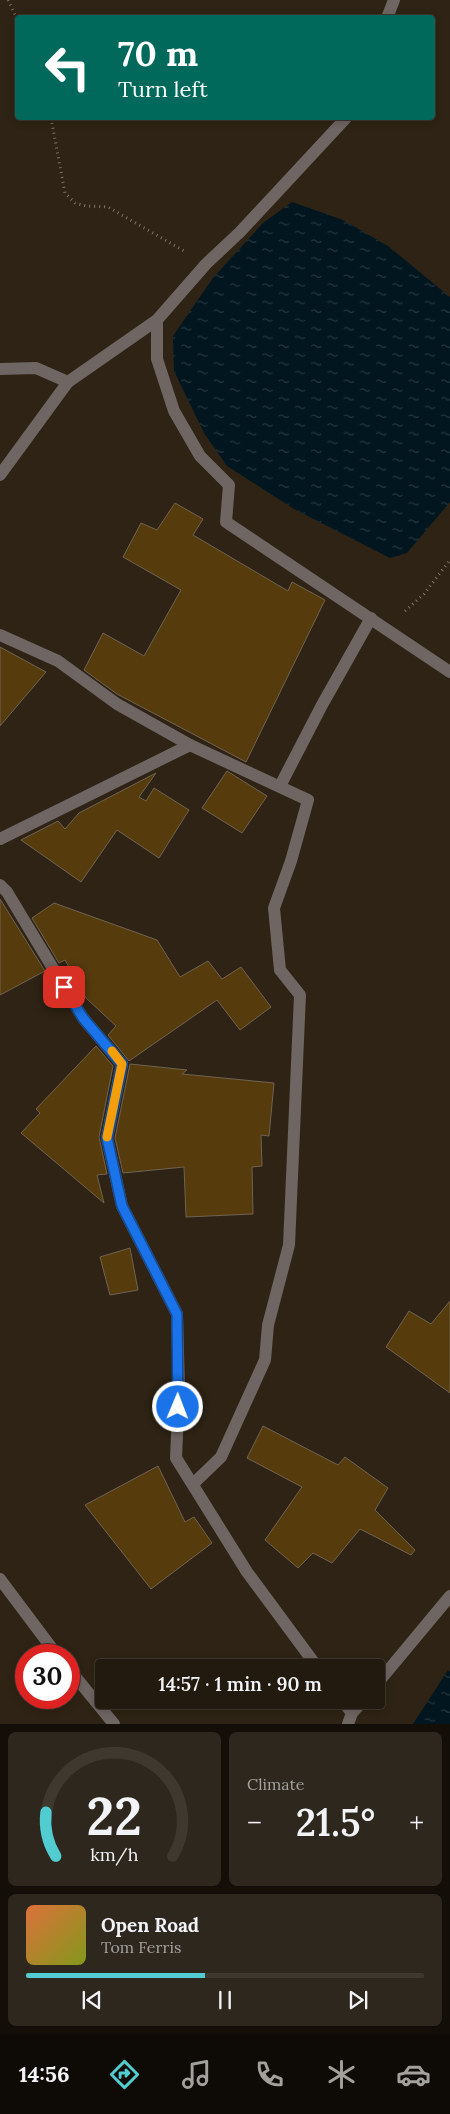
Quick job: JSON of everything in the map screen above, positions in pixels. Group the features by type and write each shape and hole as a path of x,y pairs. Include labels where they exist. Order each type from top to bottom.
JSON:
{"street":[{"path":"388,15 394,0"},
{"path":"0,475 68,382 157,320 206,264 240,232 344,120"},
{"path":"157,320 157,359 174,410 200,456 229,484 226,522 450,672"},
{"path":"0,369 36,368 68,382"},
{"path":"280,786 322,705 371,618"},
{"path":"0,636 58,661 117,704 190,745 308,800 274,908 280,970 300,995 289,1245 268,1325 265,1360 221,1457 193,1484"},
{"path":"0,838 190,745"},
{"path":"0,885 7,892 83,1018 122,1064 107,1138 122,1206 177,1314 178,1390 176,1458 247,1572 311,1659"},
{"path":"0,1579 49,1644"},
{"path":"385,1674 450,1596"},
{"path":"80,1682 114,1724"}],"path":[{"path":"8,0 15,15"},
{"path":"51,120 65,193 75,203 86,206 108,207 206,264"},
{"path":"371,618 399,616 424,594 450,560"}],"water":[{"path":"292,202 343,220 388,246 450,297 450,502 407,553 390,558 294,509 227,466 204,433 174,371 173,336 213,278 263,223"},
{"path":"448,1670 450,1672 450,1724 413,1724"}],"building":[{"path":"175,503 203,519 193,535 288,591 292,582 325,600 246,762 117,694 84,670 103,633 144,656 181,590 123,557 141,523 157,530"},
{"path":"0,647 46,672 0,726"},
{"path":"227,771 267,796 242,833 202,808"},
{"path":"156,773 139,797 146,801 154,788 189,810 159,858 117,830 81,882 21,840 58,821 65,829 79,813"},
{"path":"0,899 45,971 0,995"},
{"path":"54,903 157,940 180,977 208,961 222,979 241,967 271,1007 240,1030 217,1000 129,1061 108,1035 116,1026 86,998 65,960 59,963 32,918"},
{"path":"96,1046 113,1066 99,1137 107,1174 97,1175 104,1203 21,1133 40,1113 36,1109"},
{"path":"130,1064 187,1070 182,1074 274,1083 269,1136 261,1135 262,1166 252,1167 253,1214 186,1217 184,1167 123,1173 115,1138"},
{"path":"130,1248 138,1290 110,1295 100,1257"},
{"path":"450,1301 450,1393 386,1347 409,1311 431,1324"},
{"path":"263,1426 338,1465 345,1457 388,1488 375,1510 415,1550 411,1555 360,1529 332,1563 313,1553 298,1568 265,1540 302,1487 247,1458"},
{"path":"158,1466 185,1522 194,1517 212,1543 151,1589 85,1505"}],"slow traffic":[{"path":"107,1137 122,1064 112,1051"}],"route":[{"path":"64,987 83,1018 122,1064 107,1138 122,1206 177,1314 178,1407"}]}
